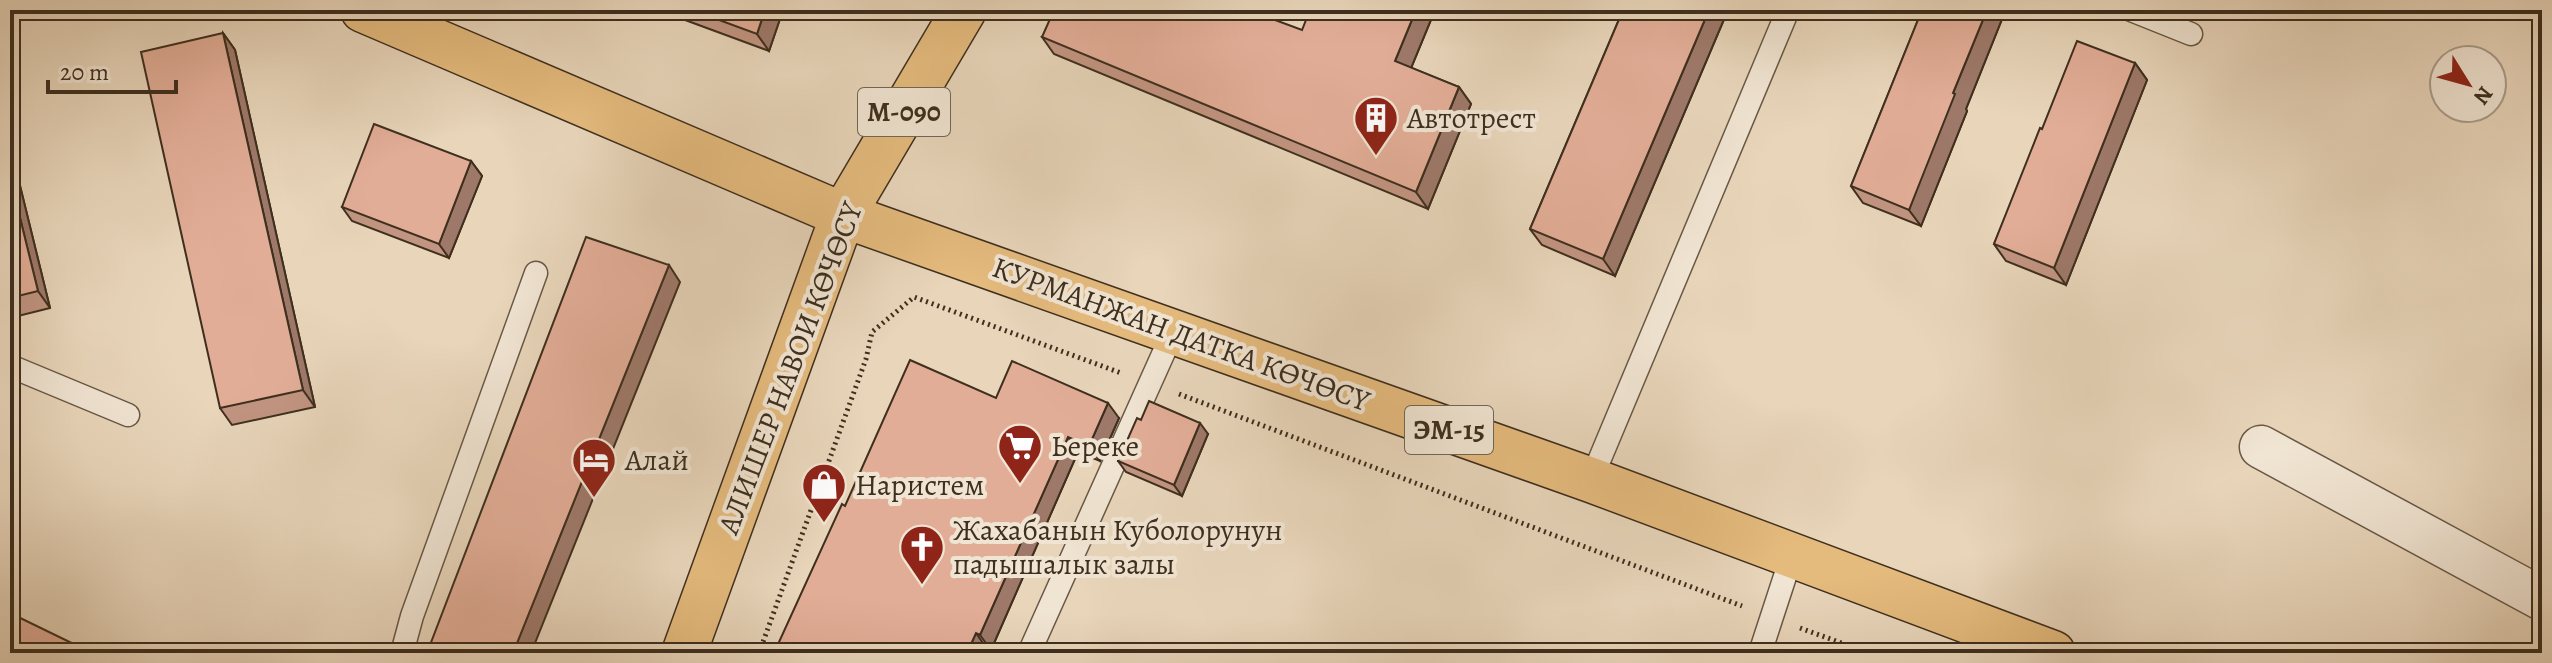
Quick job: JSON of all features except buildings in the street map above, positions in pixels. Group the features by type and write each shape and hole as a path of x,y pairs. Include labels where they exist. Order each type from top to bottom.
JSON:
{"main road":[{"name":"КУРМАНЖАН ДАТКА КӨЧӨСҮ","path":"363,10 843,215 1591,480 1792,555 1975,638 2053,653"},
{"name":"АЛИШЕР НАВОИ КӨЧӨСҮ","path":"684,653 843,215 964,10"}],"street":[{"path":"2261,447 2542,599"}],"lane":[{"path":"1591,480 1788,10"},
{"path":"2131,10 2191,34"},
{"path":"402,653 412,616 536,273"},
{"path":"1029,653 1173,332"},
{"path":"10,366 128,415"},
{"path":"1760,653 1792,555"}],"path":[{"path":"759,653 866,359 872,332 914,297 1869,653"}],"place":[{"name":"Автотрест","path":"1376,157"},
{"name":"Ьереке","path":"1020,485"},
{"name":"Алай","path":"594,499"},
{"name":"Наристем","path":"824,524"},
{"name":"Жахабанын Куболорунун падышалык залы","path":"922,586"}]}
